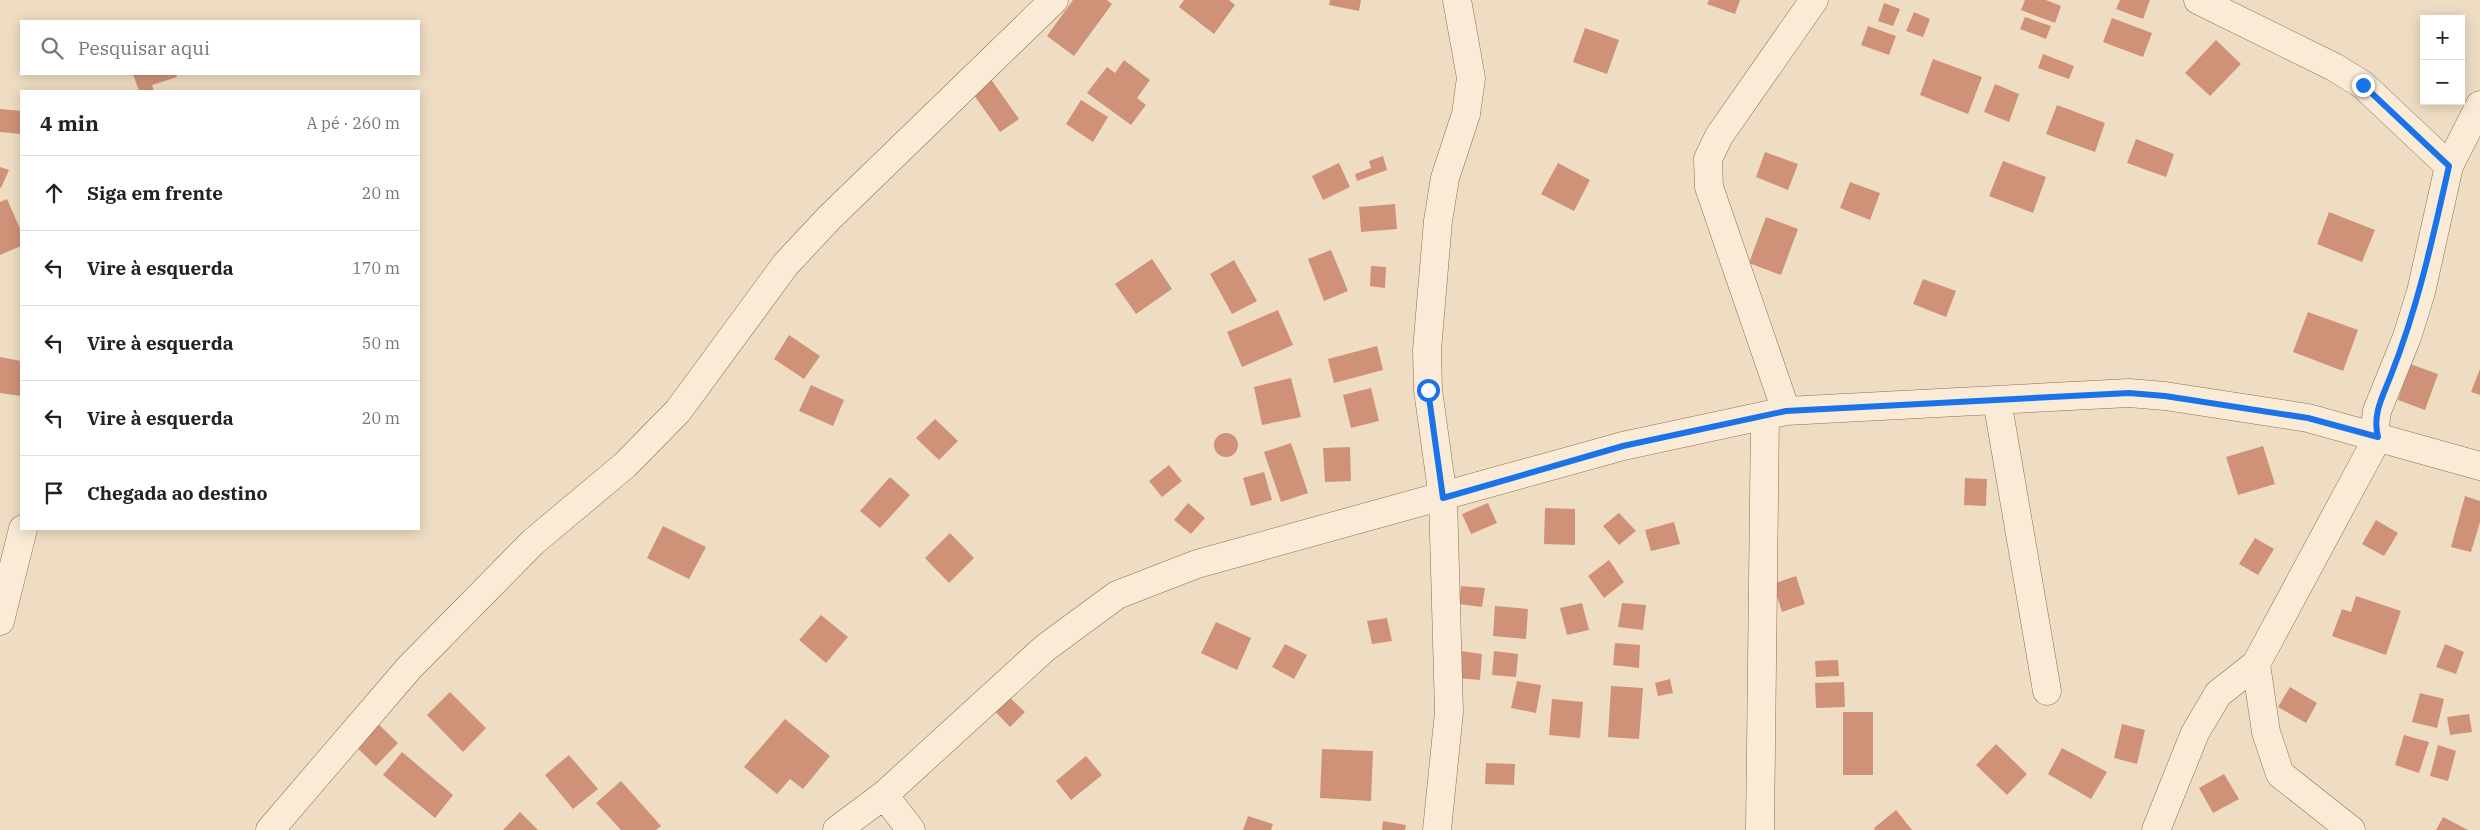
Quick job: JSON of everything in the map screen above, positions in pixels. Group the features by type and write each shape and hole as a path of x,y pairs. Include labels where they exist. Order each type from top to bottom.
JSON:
{"street":[{"path":"270,830 409,668 533,542 625,465 678,411 786,264 829,218 1054,0"},
{"path":"1437,830 1446,763 1449,712 1443,498 1428,390 1427,350 1438,221 1445,178 1466,114 1470,78 1456,0"},
{"path":"1760,830 1776,414 1709,187 1708,159 1718,136 1814,0"},
{"path":"2198,0 2334,67 2363,85 2449,166"},
{"path":"2156,830 2195,733 2218,694 2256,664 2378,437 2375,426 2377,411 2406,337 2421,292 2449,166 2480,105"},
{"path":"837,830 884,795 1045,648 1117,595 1197,564 1443,498 1623,446 1776,414 2129,393 2165,396 2308,418 2480,466"},
{"path":"1998,400 2048,690"},
{"path":"0,621 23,530"},
{"path":"2256,664 2266,732 2280,774 2351,830"},
{"path":"884,795 910,830"}],"building":[{"path":"1073,0 1107,0 1112,4 1074,56 1047,36"},
{"path":"1184,0 1229,0 1235,5 1214,34 1179,7"},
{"path":"1330,0 1361,0 1359,11 1329,5"},
{"path":"1709,0 1740,0 1735,14 1707,4"},
{"path":"2025,0 2046,0 2061,6 2055,23 2021,10"},
{"path":"2120,0 2150,0 2143,19 2116,9"},
{"path":"1884,3 1900,9 1893,26 1878,21"},
{"path":"1914,12 1930,19 1923,37 1906,31"},
{"path":"2025,17 2051,26 2046,39 2020,29"},
{"path":"2112,18 2152,33 2143,57 2103,42"},
{"path":"1868,26 1896,36 1889,55 1861,45"},
{"path":"1585,28 1619,40 1607,74 1573,62"},
{"path":"2216,40 2241,64 2210,96 2185,73"},
{"path":"2043,54 2074,66 2069,79 2038,68"},
{"path":"1933,59 1982,77 1968,114 1920,95"},
{"path":"1124,60 1150,80 1137,98 1146,105 1131,125 1087,93 1107,67 1115,73"},
{"path":"133,75 176,75 177,77 152,85 154,90 139,90"},
{"path":"990,78 1019,119 1000,132 971,91"},
{"path":"1995,84 2019,94 2009,122 1984,112"},
{"path":"1081,100 1108,117 1093,142 1066,124"},
{"path":"2057,105 2105,123 2095,152 2046,134"},
{"path":"0,109 20,111 20,134 0,132"},
{"path":"2136,139 2174,154 2166,177 2127,163"},
{"path":"1765,152 1798,164 1788,190 1756,177"},
{"path":"1383,156 1387,170 1357,181 1355,174 1371,168 1369,161"},
{"path":"2003,161 2046,177 2033,213 1989,196"},
{"path":"1339,163 1350,187 1323,200 1312,176"},
{"path":"1558,163 1590,180 1574,211 1541,194"},
{"path":"0,167 9,170 1,188 0,187"},
{"path":"1850,182 1880,193 1870,220 1840,208"},
{"path":"7,199 20,229 20,246 0,255 0,202"},
{"path":"1395,204 1397,229 1361,232 1359,207"},
{"path":"2329,212 2375,230 2362,262 2317,244"},
{"path":"1766,217 1798,229 1781,275 1749,263"},
{"path":"1331,250 1348,291 1324,301 1308,259"},
{"path":"1152,259 1172,289 1136,314 1115,284"},
{"path":"1234,260 1257,301 1232,314 1210,274"},
{"path":"1371,266 1386,267 1385,288 1370,286"},
{"path":"1923,279 1956,291 1946,317 1913,304"},
{"path":"1278,310 1293,345 1242,367 1227,332"},
{"path":"2308,312 2358,330 2343,371 2293,352"},
{"path":"789,335 820,356 804,379 774,359"},
{"path":"1377,346 1383,370 1334,383 1328,359"},
{"path":"0,357 20,361 20,396 0,393"},
{"path":"2410,364 2438,374 2425,410 2398,400"},
{"path":"2480,369 2480,395 2471,392"},
{"path":"1291,378 1301,417 1262,425 1254,387"},
{"path":"811,385 844,400 833,426 799,411"},
{"path":"1371,388 1379,421 1351,428 1343,395"},
{"path":"935,419 958,441 939,460 916,438"},
{"path":"1221,433 1231,433 1238,440 1238,450 1231,457 1221,457 1214,450 1214,440"},
{"path":"1291,443 1308,493 1281,502 1264,452"},
{"path":"2263,446 2275,484 2238,495 2226,457"},
{"path":"1350,447 1351,481 1325,482 1323,448"},
{"path":"1169,465 1182,481 1162,497 1149,481"},
{"path":"1264,472 1272,500 1251,506 1243,478"},
{"path":"890,477 910,495 880,528 860,511"},
{"path":"1965,478 1987,479 1986,506 1964,505"},
{"path":"2465,496 2480,501 2480,522 2471,552 2451,547"},
{"path":"1188,503 1205,518 1191,534 1174,520"},
{"path":"1488,503 1497,523 1471,534 1462,514"},
{"path":"1545,508 1575,509 1575,545 1544,544"},
{"path":"1619,513 1636,531 1619,545 1603,526"},
{"path":"2376,520 2398,533 2384,556 2362,544"},
{"path":"1674,522 1680,544 1651,551 1645,530"},
{"path":"663,526 706,547 689,579 647,558"},
{"path":"950,533 974,558 949,583 925,558"},
{"path":"2255,538 2274,549 2258,575 2239,564"},
{"path":"1609,560 1624,582 1604,598 1588,576"},
{"path":"1796,576 1805,604 1782,612 1773,584"},
{"path":"1461,586 1485,588 1482,607 1459,604"},
{"path":"2356,596 2401,611 2386,655 2332,636 2342,609 2351,612"},
{"path":"1582,603 1589,630 1567,635 1560,608"},
{"path":"1622,603 1646,605 1643,630 1618,627"},
{"path":"1495,606 1528,609 1526,639 1493,636"},
{"path":"821,615 848,637 826,663 799,640"},
{"path":"1387,618 1392,641 1372,644 1367,621"},
{"path":"1216,622 1251,638 1237,670 1201,653"},
{"path":"1615,643 1640,645 1639,668 1613,665"},
{"path":"1285,644 1307,655 1294,679 1272,667"},
{"path":"2445,644 2464,652 2456,674 2436,667"},
{"path":"1460,651 1482,654 1480,680 1458,678"},
{"path":"1494,651 1518,654 1516,677 1492,675"},
{"path":"1838,660 1839,676 1816,677 1815,661"},
{"path":"1670,679 1673,693 1658,696 1655,683"},
{"path":"1517,681 1541,685 1536,713 1511,708"},
{"path":"1844,682 1845,707 1816,708 1815,683"},
{"path":"1611,686 1643,688 1639,739 1608,737"},
{"path":"2290,687 2317,703 2306,723 2278,707"},
{"path":"450,692 486,728 463,752 427,715"},
{"path":"1005,693 1025,712 1010,727 991,707"},
{"path":"2420,693 2444,699 2437,728 2412,722"},
{"path":"1552,699 1583,702 1580,738 1549,735"},
{"path":"1843,712 1873,712 1873,775 1843,775"},
{"path":"2469,714 2472,732 2450,735 2447,717"},
{"path":"372,718 398,743 376,766 350,741"},
{"path":"785,719 830,756 803,789 790,779 777,794 744,767"},
{"path":"2122,724 2145,730 2137,764 2114,758"},
{"path":"2404,735 2429,742 2419,773 2395,765"},
{"path":"1996,744 2027,774 2007,795 1976,765"},
{"path":"2438,745 2456,751 2448,781 2430,776"},
{"path":"2062,748 2107,772 2091,799 2048,774"},
{"path":"1322,749 1373,751 1371,801 1320,798"},
{"path":"402,752 453,795 435,818 383,775"},
{"path":"569,755 598,789 573,809 545,775"},
{"path":"1086,756 1102,775 1071,800 1056,781"},
{"path":"1486,763 1515,764 1514,785 1485,784"},
{"path":"2224,774 2239,799 2213,813 2199,788"},
{"path":"621,781 661,826 656,830 621,830 596,803"},
{"path":"1896,810 1912,830 1875,830 1874,828"},
{"path":"520,812 538,830 503,830"},
{"path":"1248,816 1273,824 1271,830 1243,830"},
{"path":"2443,817 2468,830 2436,830"},
{"path":"1383,821 1406,825 1405,830 1382,830"}],"route":[{"path":"1428,390 1443,498 1623,446 1659,440 1786,411 2129,393 2165,396 2308,418 2378,437 2375,426 2377,411 2406,337 2421,292 2449,166 2363,85"}]}
